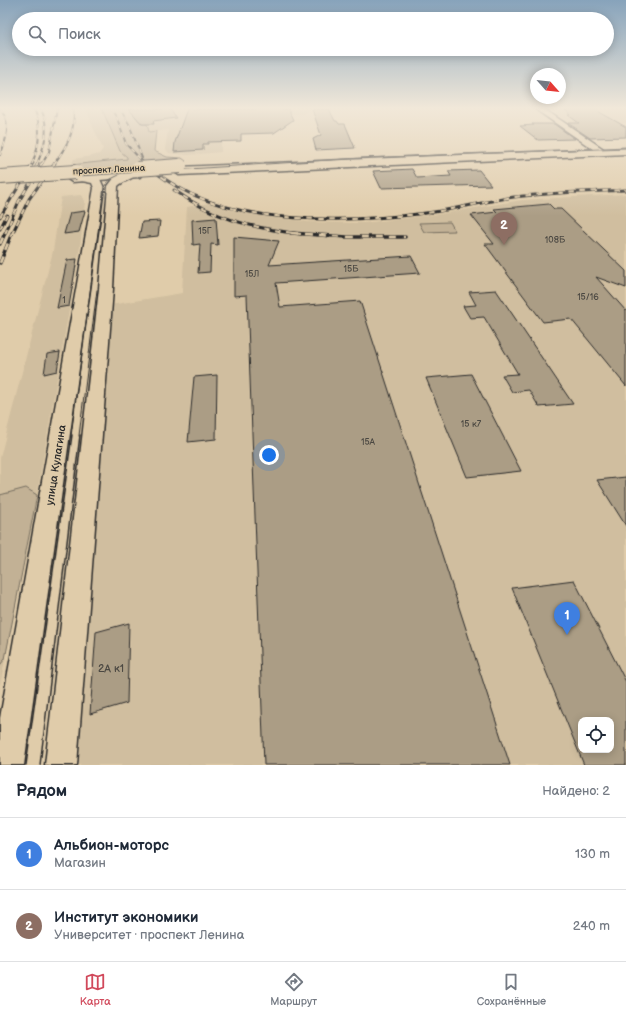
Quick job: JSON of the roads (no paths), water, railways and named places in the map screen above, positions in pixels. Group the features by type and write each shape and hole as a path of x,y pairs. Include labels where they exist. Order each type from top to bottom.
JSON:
{"main road":[{"name":"проспект Ленина","path":"0,182 179,169 579,145"},
{"name":"проспект Ленина","path":"392,156 626,152"},
{"name":"проспект Ленина","path":"0,177 76,176"}],"street":[{"path":"592,145 603,152"},
{"name":"улица Кулагина","path":"8,765 84,293 113,186 119,179 134,172"},
{"name":"улица Кулагина","path":"61,765 106,288 99,185 94,180 76,176"},
{"path":"84,293 106,288"}],"tram line":[{"path":"0,181 361,158 626,148"},
{"path":"71,436 104,187 109,180 119,175"},
{"path":"79,436 97,290"},
{"path":"26,765 72,435"},
{"path":"40,765 80,435"}],"railway":[{"path":"0,155 4,145"},
{"path":"32,164 38,145"},
{"path":"37,164 44,145"},
{"path":"42,164 49,152 50,145"},
{"path":"54,164 66,145"},
{"path":"127,145 144,163"},
{"path":"137,145 142,158"},
{"path":"0,217 33,163"},
{"path":"35,169 38,163"},
{"path":"5,234 19,201 42,163"},
{"path":"12,234 29,199 55,163"},
{"path":"144,163 178,187 191,194 218,204 248,212 311,219 375,218 434,212 528,195 626,190"},
{"path":"174,190 204,208 234,221 266,229 294,233"},
{"path":"0,229 7,215"},
{"path":"0,244 5,233"},
{"path":"0,263 12,233"},
{"path":"294,233 347,237 405,237"},
{"path":"294,233 301,234"}],"place":[{"name":"Институт экономики","path":"504,245"},
{"name":"Альбион-моторс","path":"567,635"}]}
